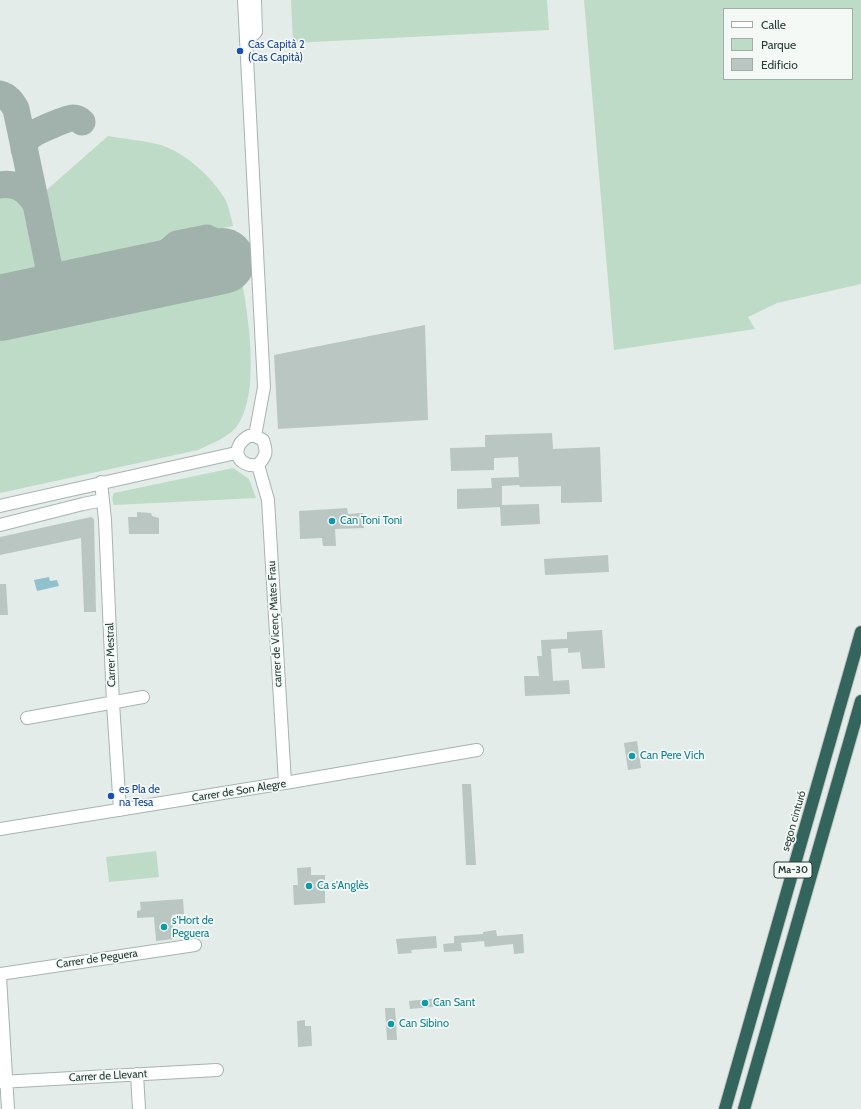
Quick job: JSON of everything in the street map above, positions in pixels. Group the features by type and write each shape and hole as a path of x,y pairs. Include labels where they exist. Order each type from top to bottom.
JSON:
{"highway":[{"name":"segon cinturó","path":"725,1109 861,632"},
{"name":"Ma-30","path":"744,1109 861,701"}],"street":[{"path":"244,0 264,387 255,436"},
{"path":"246,41 256,32 255,0"},
{"path":"249,436 255,436 263,440 266,450 264,459 258,465 250,466 240,460 236,453 238,445 243,439 249,436"},
{"path":"0,506 101,482 236,453"},
{"name":"carrer de Vicenç Mates Frau","path":"258,465 268,500 285,783"},
{"name":"Carrer Mestral","path":"101,482 104,500 113,703 120,810"},
{"path":"0,525 104,500"},
{"path":"27,718 143,697"},
{"name":"Carrer de Son Alegre","path":"0,829 477,750"},
{"name":"Carrer de Peguera","path":"0,974 195,945"},
{"path":"0,977 3,1082 8,1109"},
{"name":"Carrer de Llevant","path":"3,1082 216,1070"},
{"path":"137,1074 139,1109"}],"green space":[{"path":"291,0 547,0 549,30 293,43"},
{"path":"584,0 861,0 861,284 777,303 748,317 755,329 614,350"},
{"path":"108,136 157,144 167,147 187,158 213,182 225,199 233,226 174,237 149,260 79,274 62,267 54,258 41,195"},
{"path":"1,193 16,200 29,212 40,263 37,274 23,286 0,290 0,194"},
{"path":"241,276 247,310 251,372 245,408 236,428 221,439 198,450 0,493 0,325"},
{"path":"233,468 249,479 256,498 114,505 113,502 114,493"},
{"path":"156,851 159,877 109,882 106,857"}],"water":[{"path":"49,577 50,581 57,580 59,586 37,591 34,580"}],"building":[{"path":"425,325 428,420 278,429 274,355"},
{"path":"552,433 553,449 600,447 602,502 561,503 561,486 520,487 519,485 502,486 502,505 539,504 540,524 501,526 500,507 457,509 457,489 492,488 491,478 519,477 518,457 494,458 494,470 451,471 450,448 485,447 485,435"},
{"name":"Can Toni Toni","path":"347,508 348,514 363,513 364,528 335,529 336,546 323,546 322,538 300,539 299,511"},
{"path":"137,512 151,513 152,516 159,518 159,534 129,534 128,517 137,517"},
{"path":"91,517 94,519 96,612 84,612 81,538 0,555 0,537"},
{"path":"608,555 609,572 545,575 544,559"},
{"path":"0,584 6,584 8,615 0,615"},
{"path":"602,630 605,668 582,669 580,652 568,653 568,648 551,649 553,681 569,680 570,694 525,696 524,676 539,676 537,656 542,656 541,640 567,639 567,632"},
{"name":"Can Pere Vich","path":"637,741 641,768 628,770 624,743"},
{"path":"462,784 471,784 476,865 466,865"},
{"name":"Ca s'Anglès","path":"311,867 311,875 325,875 325,903 294,905 293,885 298,885 297,868"},
{"name":"s'Hort de Peguera","path":"183,899 184,914 172,915 174,939 156,941 154,917 137,918 137,911 141,910 140,902"},
{"path":"496,930 497,936 523,934 524,953 514,954 513,944 485,947 484,941 461,943 462,951 444,952 443,944 454,943 454,936 483,934 483,932"},
{"path":"436,936 437,948 411,950 412,953 398,954 396,939"},
{"name":"Can Sant","path":"440,998 441,1006 410,1009 409,1001"},
{"name":"Can Sibino","path":"385,1008 395,1008 397,1040 387,1040"},
{"path":"305,1020 305,1026 311,1026 312,1046 298,1047 297,1021"}],"taxiway":[{"path":"0,94 10,100 16,109 36,204"},
{"path":"24,149 26,141 35,133 73,118 82,122"},
{"path":"0,185 6,184 21,188 36,204 50,273 43,290 37,296 28,301"},
{"path":"50,273 65,288 78,290 136,278 177,244 207,238 215,242 221,250 222,260 220,267 210,275 199,276 172,271 136,278"}],"runway":[{"path":"0,308 222,261"}],"place":[{"name":"Cas Capità 2 (Cas Capità)","path":"240,51"},
{"name":"Can Toni Toni","path":"332,521"},
{"name":"Can Pere Vich","path":"632,756"},
{"name":"es Pla de na Tesa","path":"111,796"},
{"name":"Ca s'Anglès","path":"309,886"},
{"name":"s'Hort de Peguera","path":"164,927"},
{"name":"Can Sant","path":"425,1003"},
{"name":"Can Sibino","path":"391,1024"}]}
